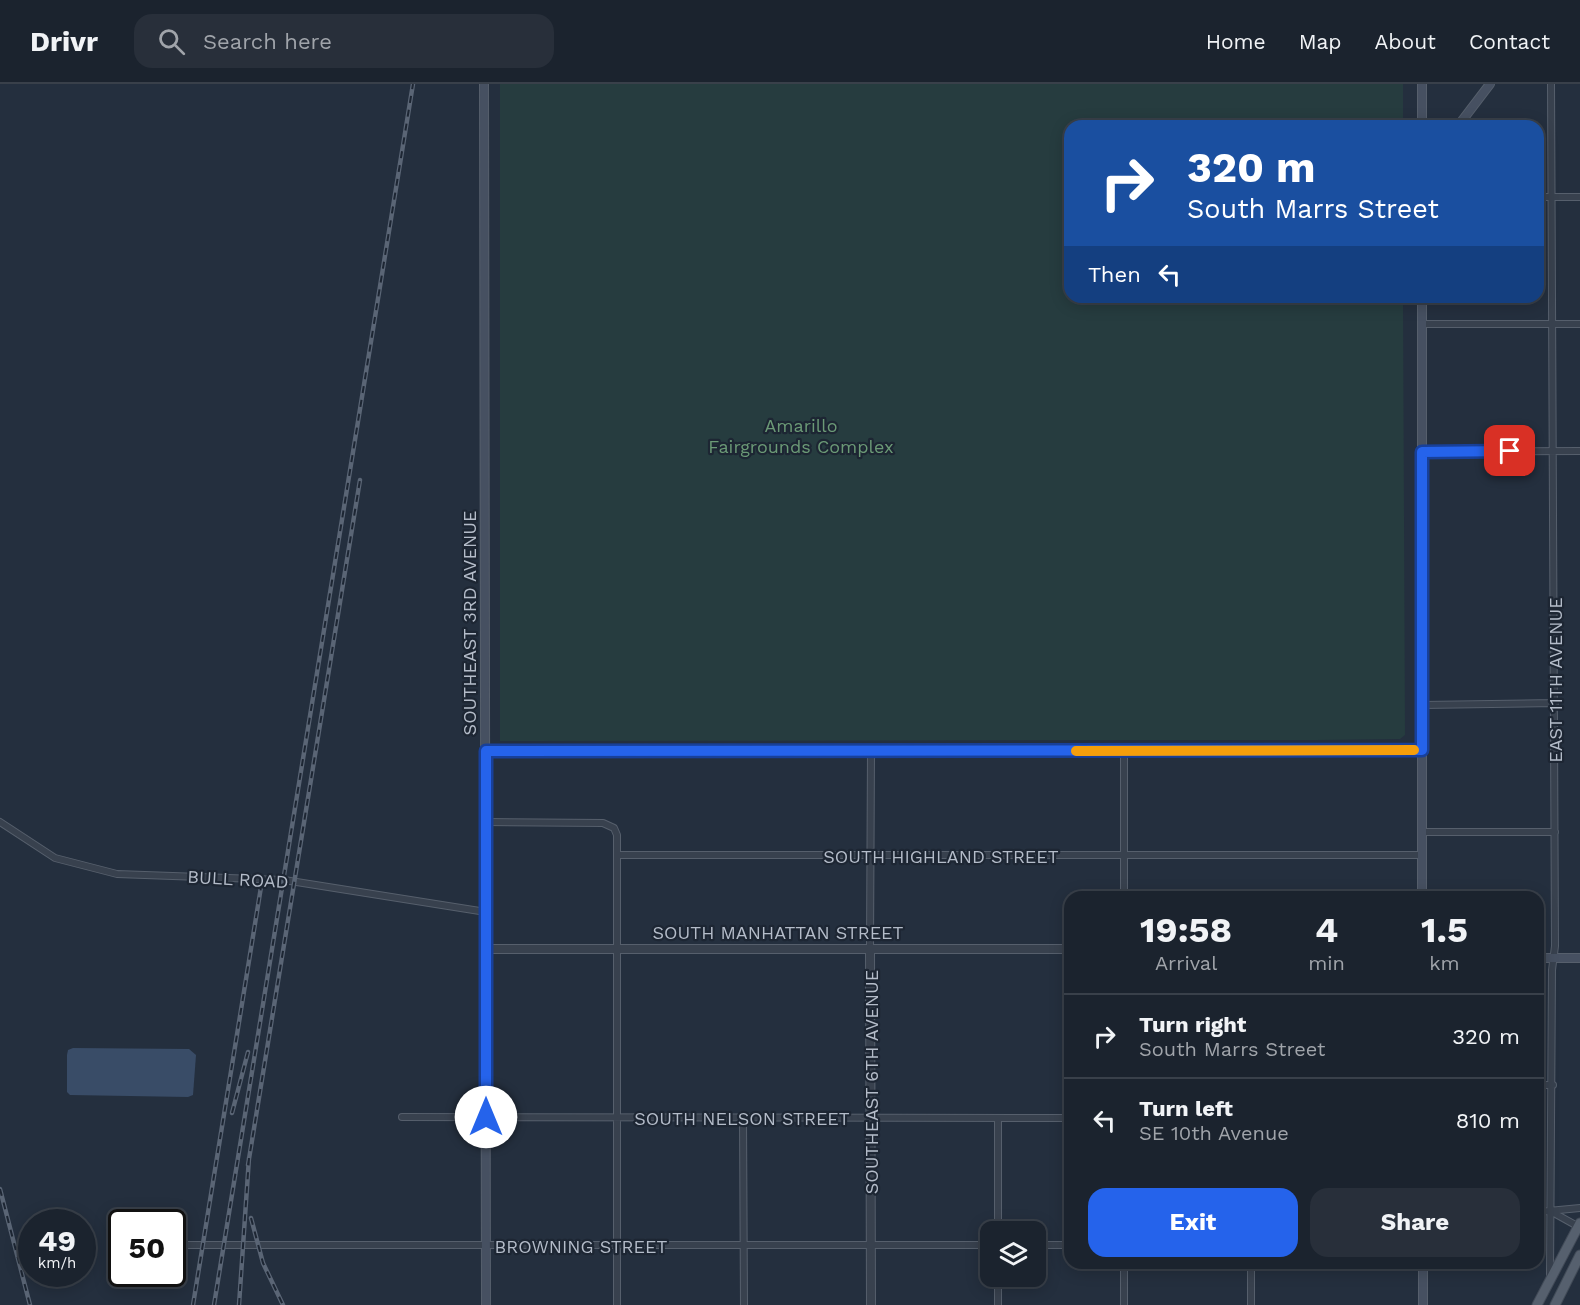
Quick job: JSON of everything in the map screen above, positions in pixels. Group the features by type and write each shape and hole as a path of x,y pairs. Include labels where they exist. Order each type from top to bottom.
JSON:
{"main road":[{"name":"SOUTHEAST 3RD AVENUE","path":"486,84 484,96 486,1305"},
{"path":"1422,84 1422,120"},
{"path":"1463,120 1490,84"},
{"path":"1422,303 1422,891"},
{"path":"1544,958 1580,958"},
{"path":"1537,1305 1550,1276 1579,1225"},
{"path":"1555,1305 1580,1255"},
{"path":"1423,1269 1423,1305"}],"street":[{"name":"EAST 11TH AVENUE","path":"1550,1276 1555,831 1551,84"},
{"path":"1544,196 1580,197"},
{"path":"1422,324 1580,324"},
{"path":"1422,452 1580,451"},
{"path":"1422,705 1555,703"},
{"path":"486,751 1422,750"},
{"name":"SOUTHEAST 6TH AVENUE","path":"871,751 871,1305"},
{"path":"1124,751 1124,891"},
{"name":"BULL ROAD","path":"0,822 55,858 117,874 284,880 486,912"},
{"path":"485,822 603,823 614,828 617,835 617,1305"},
{"path":"1422,832 1555,831"},
{"name":"SOUTH HIGHLAND STREET","path":"617,855 1422,855"},
{"name":"SOUTH MANHATTAN STREET","path":"486,949 1064,949"},
{"path":"1544,1085 1553,1085"},
{"name":"SOUTH NELSON STREET","path":"402,1117 1064,1118"},
{"path":"743,1118 744,1305"},
{"path":"998,1118 998,1221"},
{"path":"1544,1212 1580,1208"},
{"path":"1551,1212 1579,1225"},
{"name":"BROWNING STREET","path":"186,1245 486,1247 980,1245"},
{"path":"1046,1245 1064,1245"},
{"path":"1124,1269 1125,1305"},
{"path":"1251,1269 1251,1305"},
{"path":"998,1287 998,1305"}],"green space":[{"name":"Amarillo Fairgrounds Complex","path":"500,84 1403,84 1403,120 1064,120 1064,303 1403,303 1405,735 1400,739 500,741"}],"water":[{"path":"73,1048 189,1049 196,1055 193,1095 188,1097 70,1095 67,1092 67,1055 68,1050"}],"railway":[{"path":"214,1305 413,84"},
{"path":"248,1165 360,480"},
{"path":"193,1305 261,887"},
{"path":"232,1113 248,1052"},
{"path":"239,1305 249,1158"},
{"path":"0,1189 30,1305"},
{"path":"251,1218 263,1263 283,1305"}],"slow traffic":[{"path":"1076,751 1414,750"}],"route":[{"path":"486,1117 486,751 1422,750 1422,452 1510,451"}]}
